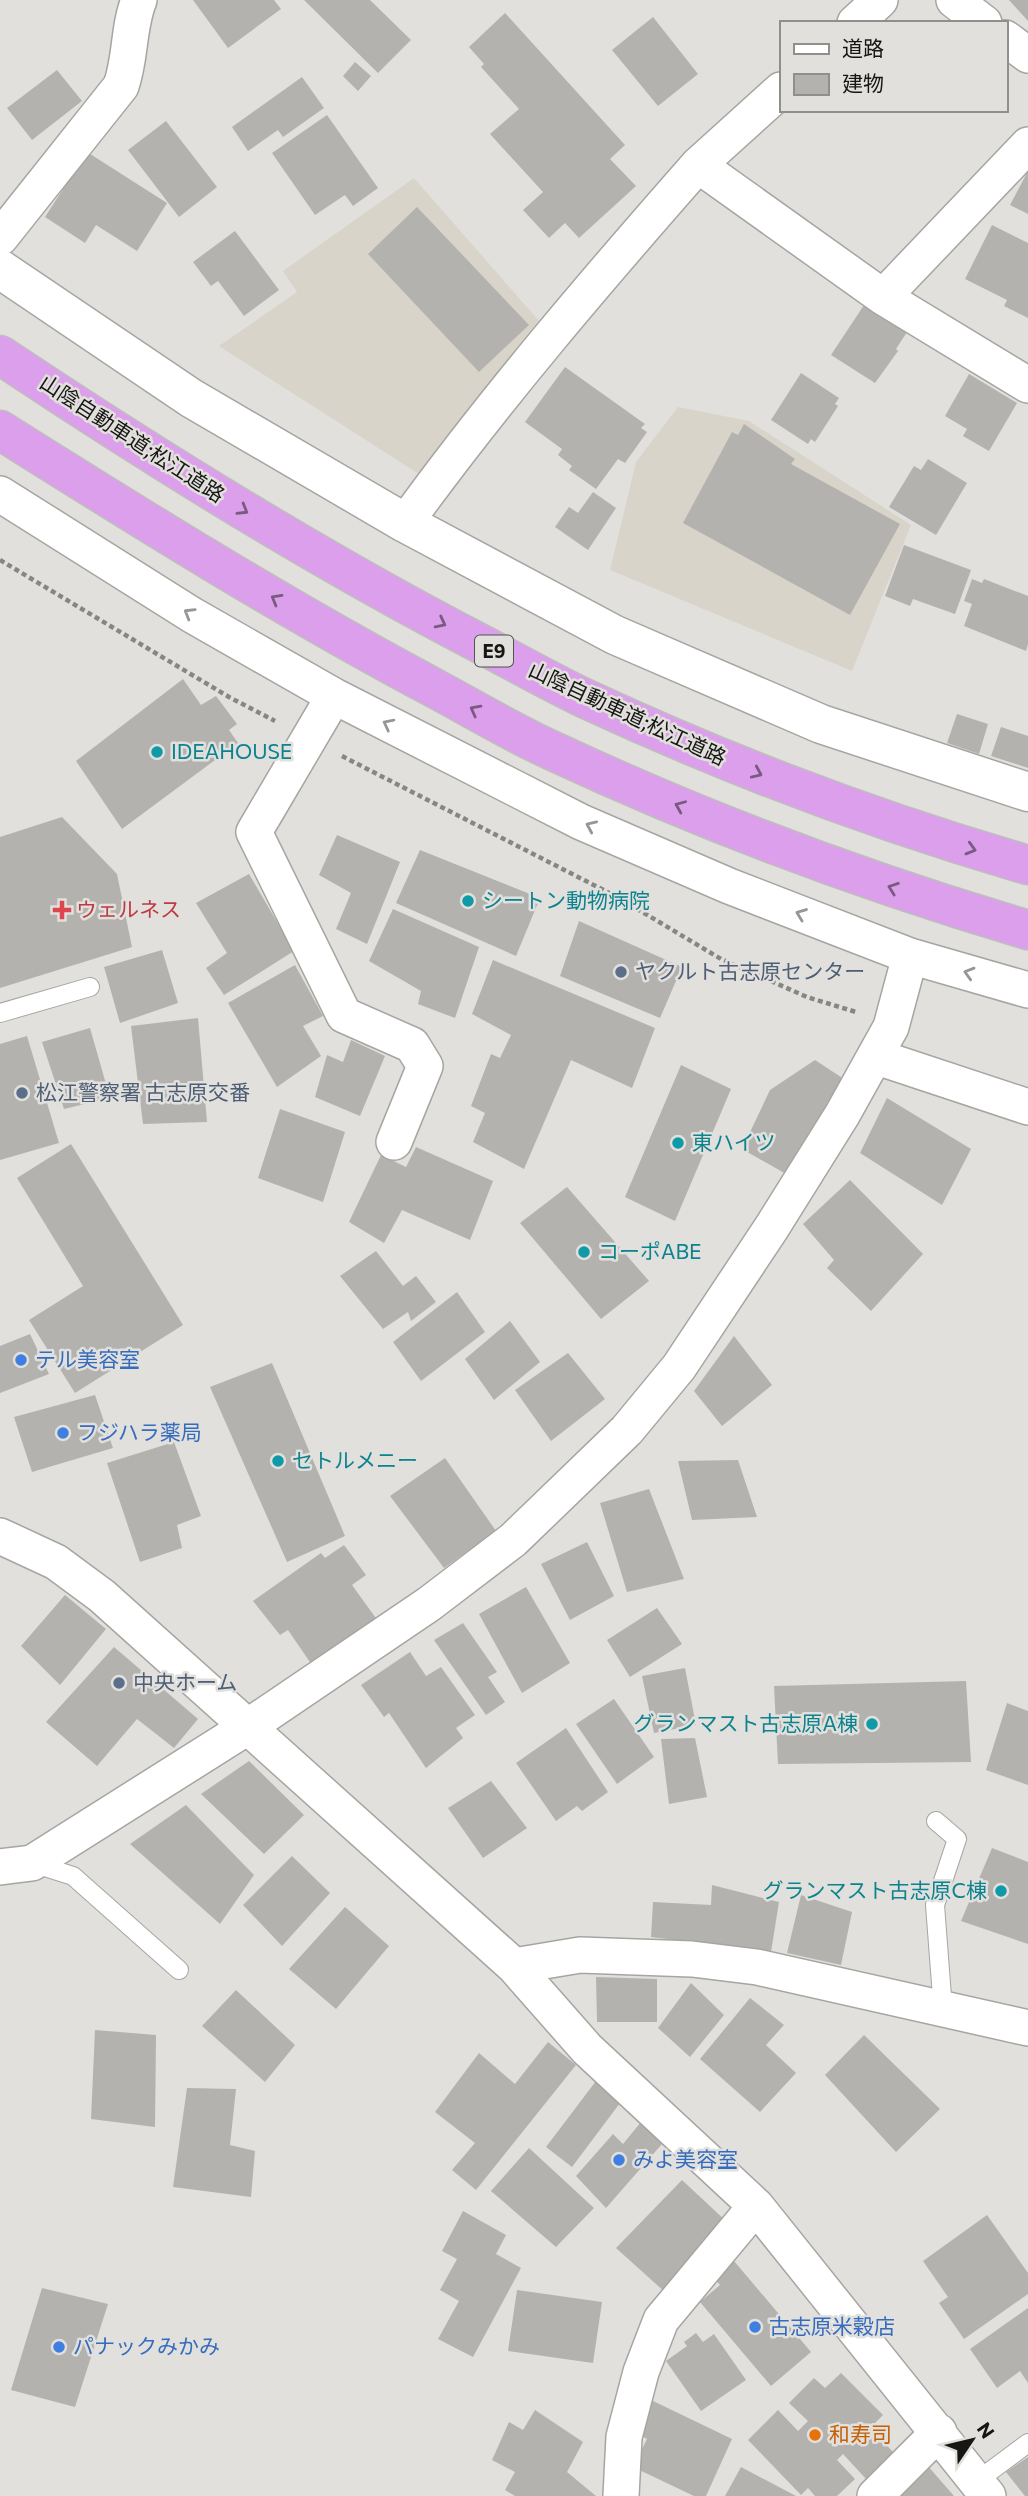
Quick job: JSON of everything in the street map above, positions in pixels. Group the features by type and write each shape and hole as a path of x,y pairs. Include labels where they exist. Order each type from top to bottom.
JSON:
{"highway":[{"name":"山陰自動車道;松江道路","path":"0,355 193,481 391,598 583,697 773,780 951,843 1028,865"},
{"path":"0,430 171,538 351,643 552,751 749,836 932,902 1028,930"}],"street":[{"path":"0,238 121,86 127,68 139,0"},
{"path":"857,21 880,0"},
{"path":"954,0 982,21"},
{"path":"1007,39 1028,55"},
{"path":"405,523 440,474 561,325 698,165 780,91"},
{"path":"883,297 1028,145"},
{"path":"698,165 883,297 1028,385"},
{"path":"0,269 191,398 405,523 627,640 821,724 1028,792"},
{"path":"0,494 192,615 334,696 581,822 729,887 910,956 1028,990"},
{"path":"334,696 254,832 344,1015 412,1045 425,1066 394,1142"},
{"path":"16,1865 249,1726 429,1604 513,1540 627,1430 678,1367 722,1303 877,1057 891,1027 910,956"},
{"path":"877,1057 1028,1107"},
{"path":"0,1536 56,1562 103,1596 514,1966 587,2049 756,2206 983,2488"},
{"path":"514,1966 580,1955 692,1959 757,1968 1028,2028"},
{"path":"621,2496 624,2437 641,2372 661,2320 756,2206"},
{"path":"875,2496 939,2432"}],"lane":[{"path":"0,1013 90,987"},
{"path":"936,1821 957,1839 935,1905 943,2010"},
{"path":"16,1865 73,1876 179,1970"},
{"path":"983,2488 1028,2443"}],"path":[{"path":"0,560 218,691 277,722"},
{"path":"337,754 619,898 721,959 807,997 860,1013"}],"shaded area":[{"path":"414,178 540,322 419,474 219,346 297,292 283,271"},
{"path":"678,407 749,421 911,525 852,671 610,570 636,462"}],"building":[{"path":"193,0 274,0 281,9 228,48"},
{"path":"304,0 370,0 411,40 378,73"},
{"path":"1009,0 1028,0 1028,21"},
{"path":"505,13 625,145 610,159 636,186 579,238 565,223 549,238 523,210 543,192 490,134 519,109 481,67 484,64 469,47"},
{"path":"653,17 698,74 658,106 612,50"},
{"path":"355,62 371,76 358,91 343,76"},
{"path":"57,70 82,101 32,140 7,108"},
{"path":"302,77 324,108 283,137 278,130 248,151 232,127"},
{"path":"327,115 378,188 353,206 345,195 315,215 272,153"},
{"path":"166,121 217,187 179,217 128,150"},
{"path":"87,152 167,203 137,251 96,225 85,243 45,217"},
{"path":"1028,171 1028,214 1010,205"},
{"path":"417,207 529,325 479,372 368,254"},
{"path":"992,225 1028,243 1028,318 1004,306 1007,300 965,279"},
{"path":"235,231 279,290 244,316 218,281 211,286 193,262"},
{"path":"864,305 907,332 896,349 898,351 875,383 831,355"},
{"path":"565,367 645,424 641,428 647,432 625,463 618,459 596,489 569,470 572,466 558,455 562,449 525,422"},
{"path":"801,373 839,398 835,404 838,406 815,442 811,439 808,444 771,420"},
{"path":"969,374 1017,403 989,451 963,436 967,429 945,416"},
{"path":"744,424 795,459 791,464 900,524 850,615 683,523 732,432 738,435"},
{"path":"928,459 967,483 936,535 889,507 914,466 921,470"},
{"path":"593,492 616,508 588,550 555,527 569,507 578,513"},
{"path":"904,545 971,570 955,614 913,599 910,606 885,596"},
{"path":"972,579 982,583 984,579 1028,596 1026,651 964,626 972,604 964,601"},
{"name":"IDEAHOUSE","path":"183,679 201,705 216,696 237,724 229,730 238,743 122,829 76,761"},
{"path":"957,714 988,724 979,754 947,743"},
{"path":"1001,727 1028,736 1028,768 991,756"},
{"name":"ウェルネス","path":"62,817 117,874 132,947 0,988 0,837"},
{"path":"337,835 400,862 367,944 336,929 351,893 319,875"},
{"name":"シートン動物病院","path":"420,850 540,898 516,956 396,903"},
{"path":"249,874 294,951 224,995 206,968 227,953 196,903"},
{"path":"393,909 479,947 455,1018 418,1004 421,991 369,961"},
{"name":"ヤクルト古志原センター","path":"579,921 682,967 660,1018 560,976"},
{"path":"162,950 178,1003 120,1023 104,967"},
{"path":"493,960 655,1028 632,1088 571,1060 524,1169 473,1142 485,1113 471,1106 491,1054 500,1058 511,1035 472,1014"},
{"path":"295,965 323,1016 303,1026 321,1056 277,1087 228,1003"},
{"path":"198,1018 207,1122 143,1124 131,1026"},
{"path":"90,1028 110,1098 64,1109 42,1042"},
{"name":"松江警察署 古志原交番","path":"27,1036 59,1143 0,1160 0,1044"},
{"path":"351,1040 385,1056 360,1116 315,1097 327,1055 343,1062"},
{"path":"815,1060 850,1083 793,1178 742,1149 770,1090"},
{"name":"東ハイツ","path":"681,1065 731,1089 675,1221 625,1197"},
{"path":"887,1098 971,1149 942,1205 860,1153"},
{"path":"280,1109 345,1132 323,1202 258,1178"},
{"path":"71,1144 183,1325 75,1393 29,1320 83,1286 17,1178"},
{"path":"416,1147 493,1181 470,1240 402,1210 384,1243 349,1222 381,1155 406,1167"},
{"path":"850,1180 923,1254 871,1311 827,1268 834,1260 803,1224"},
{"name":"コーポABE","path":"567,1187 649,1281 601,1319 520,1223"},
{"path":"376,1251 403,1286 416,1276 436,1302 411,1321 408,1312 383,1329 340,1276"},
{"path":"457,1292 485,1332 421,1381 393,1342"},
{"path":"510,1321 540,1362 494,1400 465,1359"},
{"name":"テル美容室","path":"30,1334 49,1374 0,1393 0,1346"},
{"path":"734,1336 772,1385 722,1426 694,1391"},
{"path":"568,1353 605,1399 551,1441 515,1390"},
{"name":"セトルメニー","path":"272,1363 345,1536 287,1562 210,1387"},
{"name":"フジハラ薬局","path":"95,1395 113,1448 32,1472 14,1417"},
{"path":"174,1442 201,1516 177,1525 182,1548 140,1562 107,1463"},
{"path":"445,1458 496,1531 444,1568 390,1496"},
{"path":"738,1460 757,1517 692,1520 678,1461"},
{"path":"649,1489 684,1579 627,1592 600,1503"},
{"path":"587,1542 614,1596 570,1620 541,1564"},
{"path":"344,1545 366,1575 352,1585 378,1621 314,1668 288,1630 280,1635 253,1601 321,1553 325,1558"},
{"path":"526,1587 570,1663 522,1693 479,1614"},
{"path":"65,1595 106,1629 60,1685 21,1646"},
{"path":"657,1608 682,1644 630,1677 607,1640"},
{"path":"463,1623 497,1672 488,1677 505,1702 486,1715 434,1640"},
{"name":"中央ホーム","path":"114,1647 198,1719 174,1748 137,1719 97,1766 46,1722"},
{"path":"410,1652 426,1676 441,1667 475,1715 456,1728 463,1738 426,1768 389,1713 384,1717 361,1685"},
{"path":"685,1668 696,1725 654,1733 642,1676"},
{"name":"グランマスト古志原A棟","path":"966,1681 971,1762 778,1764 774,1686"},
{"path":"614,1699 654,1757 617,1784 576,1724"},
{"path":"1007,1703 1028,1711 1028,1785 986,1770"},
{"path":"566,1728 608,1792 582,1811 577,1806 556,1821 516,1763"},
{"path":"695,1738 707,1797 669,1804 661,1739"},
{"path":"249,1761 304,1815 264,1854 201,1794"},
{"path":"491,1781 527,1828 483,1858 448,1808"},
{"path":"186,1805 254,1875 220,1924 130,1844"},
{"name":"グランマスト古志原C棟","path":"992,1848 1028,1862 1028,1944 961,1921"},
{"path":"292,1856 330,1893 282,1946 243,1905"},
{"path":"712,1885 779,1902 771,1952 651,1937 653,1902 711,1905"},
{"path":"801,1895 852,1912 841,1965 787,1953"},
{"path":"345,1907 389,1946 336,2009 289,1969"},
{"path":"596,1977 657,1979 657,2022 597,2022"},
{"path":"691,1983 724,2015 690,2057 658,2028"},
{"path":"236,1990 295,2045 265,2082 202,2026"},
{"path":"750,1998 784,2025 766,2045 796,2073 760,2112 700,2059"},
{"path":"95,2030 156,2035 155,2127 91,2119"},
{"path":"864,2035 940,2109 896,2152 825,2075"},
{"path":"548,2042 576,2065 476,2190 452,2170 475,2143 435,2112 479,2053 515,2084"},
{"path":"596,2081 620,2103 572,2167 546,2147"},
{"path":"187,2088 236,2089 230,2145 255,2151 251,2197 173,2187"},
{"name":"みよ美容室","path":"641,2122 662,2144 606,2208 576,2176 613,2134 623,2144"},
{"path":"529,2148 594,2208 556,2247 491,2191"},
{"path":"682,2180 727,2222 666,2293 616,2248"},
{"path":"463,2211 506,2235 496,2254 521,2268 473,2357 438,2339 459,2301 440,2290 457,2259 442,2251"},
{"path":"987,2215 1028,2273 1028,2294 964,2339 939,2303 948,2297 923,2261"},
{"name":"古志原米穀店","path":"734,2261 811,2352 771,2386 700,2302 720,2285 714,2278"},
{"name":"パナックみかみ","path":"42,2288 108,2304 75,2407 11,2390"},
{"path":"517,2290 602,2302 593,2363 508,2351"},
{"path":"1028,2308 1028,2383 1020,2371 997,2388 970,2349"},
{"path":"696,2333 703,2342 714,2334 746,2380 701,2411 666,2361 687,2346 684,2342"},
{"name":"和寿司","path":"841,2373 883,2415 870,2428 894,2453 867,2480 843,2454 837,2460 855,2479 837,2496 815,2496 808,2488 801,2495 748,2440 778,2410 798,2431 808,2421 789,2403 814,2378 825,2388"},
{"path":"651,2400 732,2439 706,2496 694,2496 633,2467 647,2439 640,2435 649,2415 645,2413"},
{"path":"535,2410 583,2442 567,2472 596,2496 515,2496 505,2490 515,2472 492,2460 509,2422 523,2430"},
{"path":"1028,2457 1028,2496 1025,2496 1006,2472"},
{"path":"927,2465 954,2496 893,2496"},
{"path":"741,2467 796,2496 725,2496"}],"place":[{"name":"IDEAHOUSE","path":"157,752"},
{"name":"シートン動物病院","path":"468,901"},
{"name":"ウェルネス","path":"62,910"},
{"name":"ヤクルト古志原センター","path":"621,972"},
{"name":"松江警察署 古志原交番","path":"22,1093"},
{"name":"東ハイツ","path":"678,1143"},
{"name":"コーポABE","path":"584,1252"},
{"name":"テル美容室","path":"21,1360"},
{"name":"フジハラ薬局","path":"63,1433"},
{"name":"セトルメニー","path":"278,1461"},
{"name":"中央ホーム","path":"119,1683"},
{"name":"グランマスト古志原A棟","path":"872,1724"},
{"name":"グランマスト古志原C棟","path":"1001,1891"},
{"name":"みよ美容室","path":"619,2160"},
{"name":"古志原米穀店","path":"755,2327"},
{"name":"パナックみかみ","path":"59,2347"},
{"name":"和寿司","path":"815,2435"}]}
